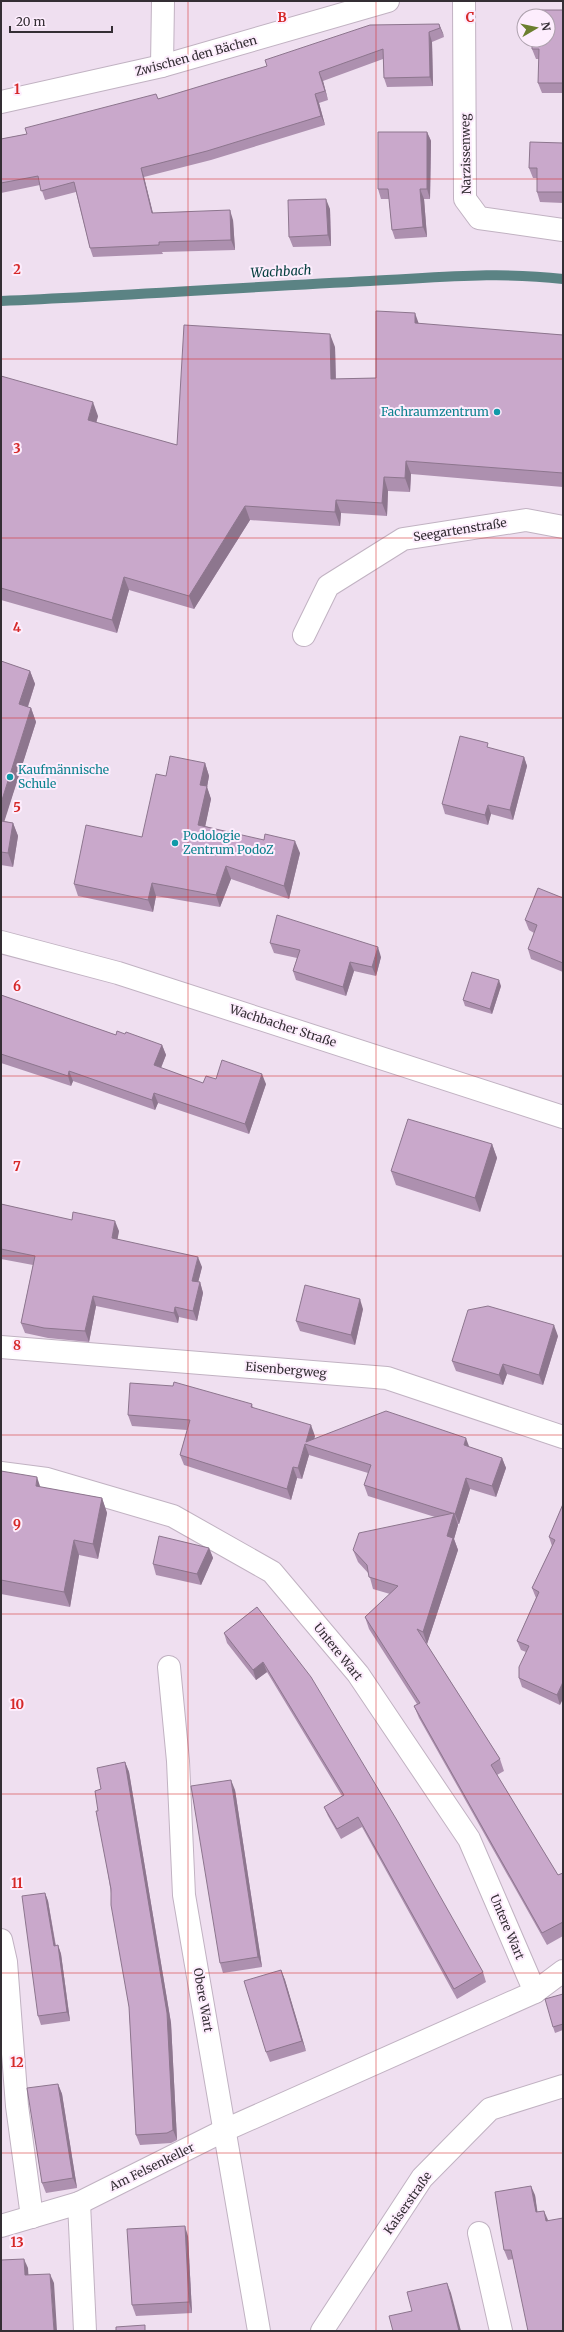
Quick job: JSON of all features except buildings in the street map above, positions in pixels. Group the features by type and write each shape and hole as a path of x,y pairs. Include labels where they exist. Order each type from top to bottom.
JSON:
{"street":[{"path":"162,66 163,1"},
{"name":"Zwischen den Bächen","path":"1,102 162,66 388,1"},
{"name":"Narzissenweg","path":"464,1 466,199 479,218 563,230"},
{"name":"Seegartenstraße","path":"304,635 328,586 403,540 526,520 563,527"},
{"name":"Wachbacher Straße","path":"1,942 118,973 563,1117"},
{"name":"Eisenbergweg","path":"1,1347 387,1378 563,1437"},
{"name":"Untere Wart","path":"1,1473 47,1480 173,1516 272,1572 358,1674 469,1839 535,1992"},
{"name":"Obere Wart","path":"169,1667 178,1762 184,1895 226,2130 259,2331"},
{"path":"1,1940 6,1962 17,2106 32,2218"},
{"path":"226,2130 535,1992 563,1971"},
{"name":"Kaiserstraße","path":"322,2331 422,2178 490,2109 563,2086"},
{"name":"Am Felsenkeller","path":"1,2226 79,2203 226,2130"},
{"path":"79,2203 85,2331"},
{"path":"479,2233 501,2331"}],"waterway":[{"name":"Wachbach","path":"1,301 490,275 563,279"}],"place":[{"name":"Fachraumzentrum","path":"497,412"},
{"name":"Kaufmännische Schule","path":"10,777"},
{"name":"Podologie Zentrum PodoZ","path":"175,843"}]}
